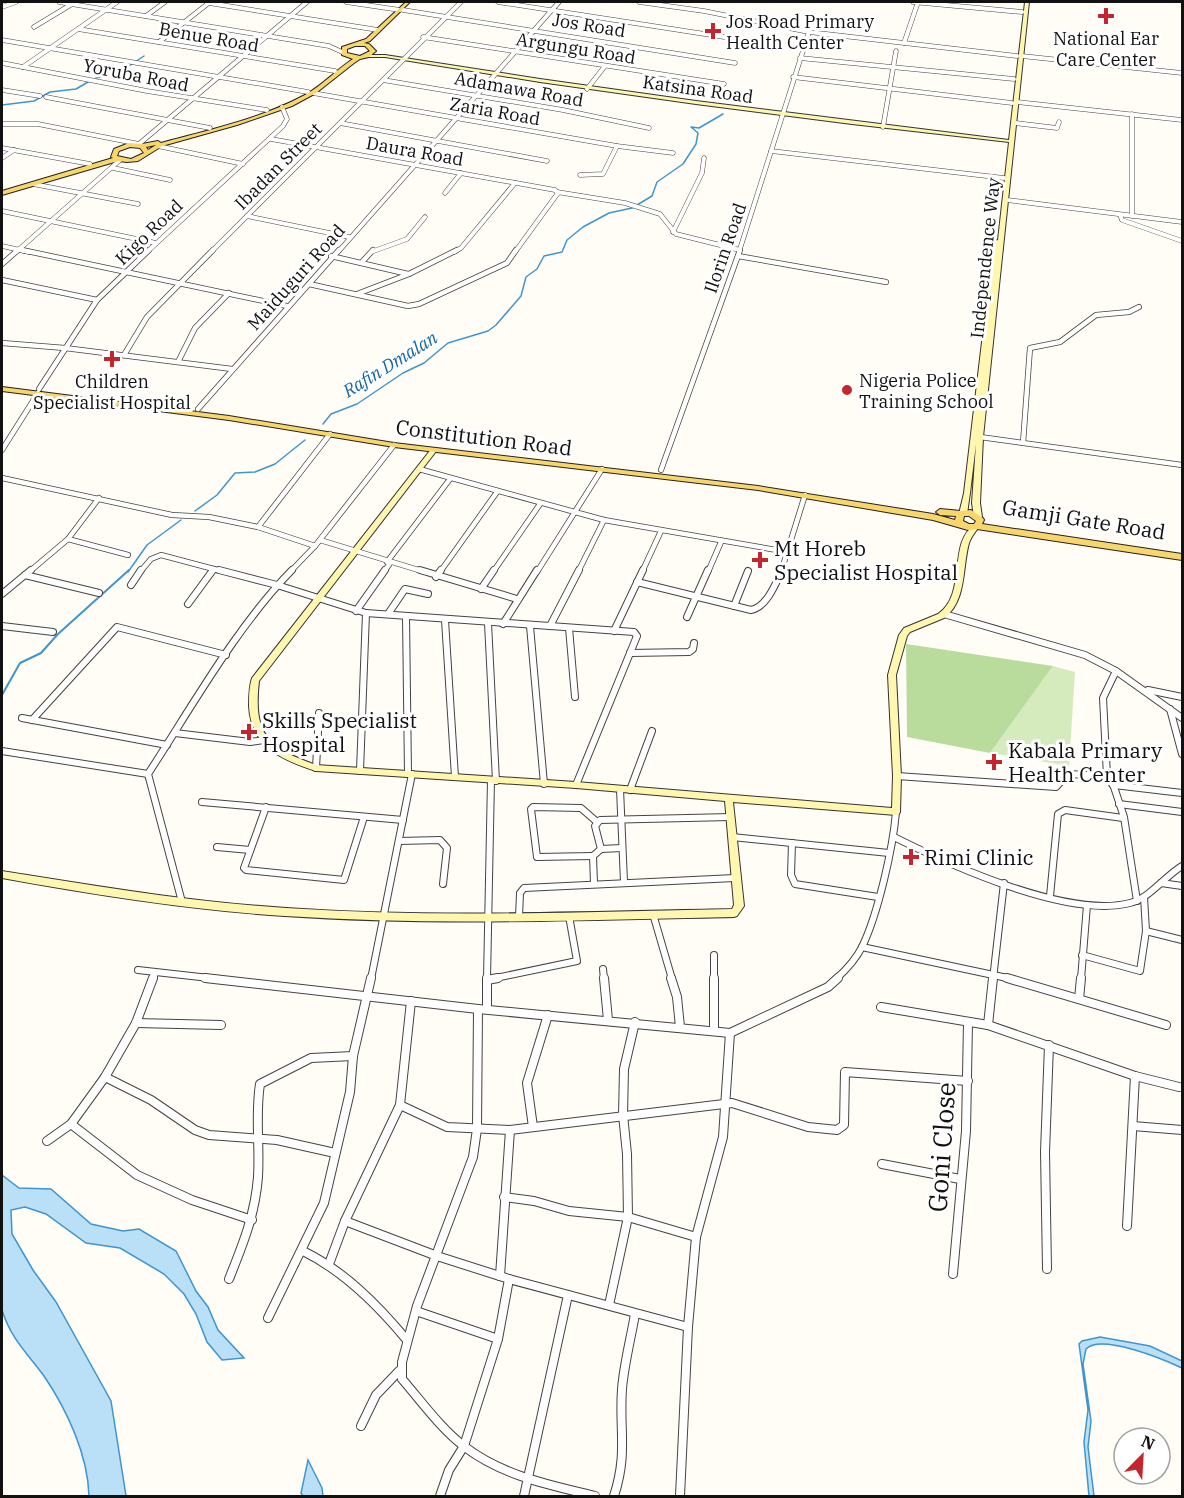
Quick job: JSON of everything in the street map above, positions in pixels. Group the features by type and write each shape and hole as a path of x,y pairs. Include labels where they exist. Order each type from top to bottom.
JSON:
{"main road":[{"path":"343,53 353,45 364,42 410,2"},
{"path":"343,53 359,57 367,56 372,49 374,38 401,10"},
{"path":"353,45 363,44 372,49"},
{"path":"2,192 33,184 117,155 129,145 140,145 210,128 267,110 310,92 345,62 343,53"},
{"path":"2,192 117,155 133,160 158,146 282,107 310,92 359,57"},
{"path":"140,145 147,150 145,155"},
{"name":"Constitution Road","path":"2,387 198,409 390,440 518,457 602,469 805,495 933,517 963,525 978,522 971,513 962,514 661,470 518,457 434,450 394,445 330,434 320,430"},
{"name":"Constitution Road","path":"39,391 309,428"},
{"path":"962,514 958,518 963,525"},
{"path":"978,522 1006,530 1182,555"},
{"name":"Gamji Gate Road","path":"978,522 1182,555"}],"street":[{"path":"2,7 16,2"},
{"path":"59,2 329,46 353,45"},
{"path":"23,67 117,2"},
{"path":"146,16 165,2"},
{"path":"159,42 210,2 378,30"},
{"path":"2,124 38,124 140,145 307,2"},
{"name":"Jos Road","path":"346,2 735,63"},
{"name":"Ibadan Street","path":"124,355 147,317 460,2"},
{"path":"498,2 724,37"},
{"name":"Maiduguri Road","path":"198,409 331,256 559,2"},
{"path":"639,2 704,11 809,32 1182,72"},
{"path":"913,2 1022,12"},
{"path":"904,43 918,2"},
{"name":"Independence Way","path":"978,522 976,503 980,437 1015,123 1014,79 1025,2"},
{"name":"Independence Way","path":"962,514 968,493 1025,2"},
{"path":"34,27 71,3"},
{"name":"Benue Road","path":"78,29 335,71"},
{"name":"Ilorin Road","path":"661,470 738,256 809,32"},
{"name":"Argungu Road","path":"423,37 724,84"},
{"name":"Zaria Road","path":"2,40 616,146 673,153"},
{"path":"329,46 343,53"},
{"name":"Katsina Road","path":"372,49 385,56"},
{"path":"883,127 896,51"},
{"name":"Katsina Road","path":"367,56 385,56 587,89 726,108 1008,141"},
{"path":"800,58 1014,79"},
{"name":"Yoruba Road","path":"2,63 193,99 267,110"},
{"path":"587,89 606,66"},
{"path":"793,77 1182,120"},
{"name":"Adamawa Road","path":"383,80 563,110 649,128"},
{"path":"2,90 40,96"},
{"path":"46,97 210,128"},
{"name":"Kigo Road","path":"2,450 97,300 271,139 287,119 282,107"},
{"path":"1132,114 1132,216"},
{"path":"1015,123 1057,128 1059,122"},
{"path":"340,123 547,161"},
{"path":"114,138 122,143 114,167"},
{"name":"Daura Road","path":"271,139 630,205 664,216 673,232"},
{"path":"158,146 243,164"},
{"path":"580,175 603,174 616,146"},
{"path":"2,147 90,164"},
{"path":"638,156 643,149"},
{"path":"2,158 14,150"},
{"path":"771,151 1004,178"},
{"path":"704,158 705,166 673,232 740,250"},
{"path":"2,264 114,167 133,160"},
{"path":"114,167 170,180"},
{"path":"445,193 461,173"},
{"path":"357,294 409,274 461,248 515,183"},
{"path":"33,184 138,204"},
{"path":"309,284 414,305 499,268 512,256 557,196 556,191"},
{"path":"1007,200 1182,222"},
{"path":"2,211 156,243"},
{"path":"1120,215 1122,220 1128,223 1182,241"},
{"path":"247,216 349,237"},
{"path":"362,262 373,250 407,239 425,217"},
{"path":"2,246 128,270 287,306"},
{"path":"331,256 409,274"},
{"path":"738,256 886,282"},
{"path":"2,280 97,300"},
{"path":"178,362 195,328 229,293"},
{"path":"1023,443 1030,348 1060,342 1071,331 1099,314 1129,312 1139,307"},
{"path":"2,343 65,348 232,369"},
{"path":"258,527 330,434"},
{"path":"980,437 1182,465"},
{"path":"182,902 148,774 226,655 277,585 315,546 394,445"},
{"path":"434,450 255,680 252,701 254,722 264,740 296,761 316,768 576,785 729,800 896,812"},
{"path":"503,624 602,469"},
{"path":"418,470 572,513 721,542 788,552"},
{"path":"2,478 172,515 210,517 258,527 315,546"},
{"path":"356,611 450,479"},
{"path":"436,577 497,492"},
{"path":"637,582 754,610 772,590 788,552 805,495"},
{"path":"2,594 68,539 99,498"},
{"path":"481,589 540,504"},
{"path":"550,626 604,520"},
{"path":"138,970 478,1009 488,1008 635,1022 730,1033 828,987 848,968 862,947 894,837 897,776 892,675 903,635 907,630 944,614 955,598 968,536 978,522"},
{"path":"963,525 968,536"},
{"path":"614,631 661,531"},
{"path":"68,539 128,555"},
{"path":"320,540 436,577 517,599"},
{"path":"687,617 721,542"},
{"path":"131,585 155,555 277,585 317,600 366,613 637,634 576,785"},
{"path":"188,604 214,569"},
{"path":"734,606 748,571"},
{"path":"25,575 99,593"},
{"path":"388,614 401,591 405,589 428,594"},
{"path":"360,771 366,613"},
{"path":"944,614 1085,655 1116,671 1182,718"},
{"path":"268,1318 303,1251 324,1204 325,1185 350,1092 353,1056 385,916 410,774 406,616"},
{"path":"445,620 455,777"},
{"path":"488,624 494,780 488,916 488,1008"},
{"path":"2,626 53,632"},
{"path":"530,626 544,784"},
{"path":"32,720 117,627 226,655"},
{"path":"569,628 575,697"},
{"path":"630,653 688,652 693,649 694,644"},
{"path":"1116,671 1103,698 1107,776 1114,785 1123,819 1132,884 1137,901"},
{"path":"1144,690 1182,697"},
{"path":"1170,709 1182,754"},
{"path":"316,768 319,713"},
{"path":"22,718 167,745"},
{"path":"630,790 652,731"},
{"path":"175,734 250,742 264,740"},
{"path":"2,751 148,774"},
{"path":"897,776 1056,787 1068,774 1107,776"},
{"path":"1114,785 1182,793"},
{"path":"620,789 624,882"},
{"path":"2,875 182,902 284,912 385,916 519,917 734,913 739,906 729,800"},
{"path":"202,802 403,820"},
{"path":"1119,804 1182,812"},
{"path":"266,807 244,868 246,870 344,880 364,816"},
{"path":"597,822 581,808 533,807 531,809 537,857 593,856 601,849 622,848"},
{"path":"1050,896 1058,814 1065,810 1123,819"},
{"path":"597,822 621,818 731,817"},
{"path":"597,822 595,826 601,849"},
{"path":"732,837 890,853"},
{"path":"894,837 948,863 1004,883 1088,905 1112,906 1137,901 1182,866"},
{"path":"399,841 440,840 445,843 447,848 443,884"},
{"path":"792,843 791,875 795,884 878,897"},
{"path":"217,847 250,850"},
{"path":"593,856 594,883"},
{"path":"519,917 520,892 524,888 735,878"},
{"path":"988,1025 1004,883"},
{"path":"1161,883 1182,885"},
{"path":"1082,955 1140,971 1146,931 1144,897"},
{"path":"1079,999 1088,905"},
{"path":"653,914 680,1005 680,1027"},
{"path":"487,980 577,961 569,916"},
{"path":"1146,931 1182,940"},
{"path":"862,947 995,974 1166,1025"},
{"path":"714,955 714,1030"},
{"path":"603,969 608,1020"},
{"path":"47,1141 71,1124 105,1077 136,1023 155,973"},
{"path":"329,1264 345,1221 400,1105 411,1001"},
{"path":"881,1007 988,1025 1135,1076 1179,1087"},
{"path":"361,1426 376,1395 399,1371 406,1339 468,1174 477,1129 478,1009"},
{"path":"533,1127 527,1083 548,1015"},
{"path":"609,1305 628,1217 627,1154 623,1115 624,1069 635,1022"},
{"name":"Goni Close","path":"953,1274 968,1081 968,1022"},
{"path":"136,1023 221,1024"},
{"path":"680,1497 688,1327 696,1236 723,1137 730,1033"},
{"path":"1047,1269 1045,1152 1049,1045"},
{"path":"229,1279 252,1220 258,1175 256,1138 260,1084 311,1058 353,1056"},
{"path":"400,1105 447,1127 510,1130 623,1115 740,1104 808,1128 837,1130 843,1125 845,1072 968,1081"},
{"path":"1127,1226 1135,1076"},
{"path":"105,1077 152,1101 202,1132 224,1137 256,1138 335,1153"},
{"path":"71,1124 137,1175 192,1200 252,1220"},
{"path":"1133,1125 1182,1130"},
{"path":"440,1497 446,1475 455,1456 464,1446 498,1339 505,1278 504,1197 510,1130"},
{"path":"882,1164 960,1179"},
{"path":"504,1197 534,1201 569,1211 628,1217 696,1236"},
{"path":"345,1221 436,1257 688,1327"},
{"path":"303,1251 329,1264 385,1314 406,1339"},
{"path":"524,1497 568,1295"},
{"path":"416,1311 498,1339"},
{"path":"614,1497 621,1475 624,1444 622,1423 624,1378 635,1314"},
{"path":"399,1371 402,1379 464,1446 499,1468 528,1479 595,1497"}],"green space":[{"path":"906,644 1053,666 990,753 907,737"},
{"path":"1053,666 1075,672 1069,766 990,753"}],"water":[{"path":"2,1175 19,1188 51,1189 91,1224 123,1231 139,1229 176,1251 196,1291 208,1307 218,1330 244,1358 222,1360 207,1342 196,1314 184,1294 164,1274 120,1248 86,1243 46,1214 25,1207 11,1210 12,1234 33,1270 56,1302 111,1401 126,1496 89,1496 85,1465 68,1418 44,1376 15,1338 2,1310"},
{"path":"1100,1337 1150,1346 1182,1361 1182,1368 1148,1354 1118,1346 1094,1345 1086,1349 1083,1364 1091,1421 1088,1447 1094,1496 1089,1496 1084,1442 1088,1410 1079,1344 1082,1341"},
{"path":"308,1460 322,1488 323,1496 303,1496 301,1493"}],"waterway":[{"path":"96,78 120,72 144,56"},
{"path":"2,105 34,101 50,92 76,89 88,82"},
{"name":"Rafin Dmalan","path":"323,424 331,414 357,404 403,373 424,363 448,343 488,331 496,325 521,296 526,277 537,269 544,256 562,252 567,240 583,227 609,213 632,208 652,196 657,182 683,164 696,144 698,133 691,127 699,128 723,114"},
{"path":"195,511 217,495 235,473 255,472 275,464 305,440"},
{"path":"128,572 147,545 181,520"},
{"path":"2,695 20,663 41,653 58,634 129,570"}],"place":[{"name":"National Ear Care Center","path":"1106,16"},
{"name":"Jos Road Primary Health Center","path":"713,31"},
{"name":"Children Specialist Hospital","path":"112,359"},
{"name":"Nigeria Police Training School","path":"847,390"},
{"name":"Mt Horeb Specialist Hospital","path":"760,560"},
{"name":"Skills Specialist Hospital","path":"249,732"},
{"name":"Kabala Primary Health Center","path":"994,762"},
{"name":"Rimi Clinic","path":"911,857"}]}
